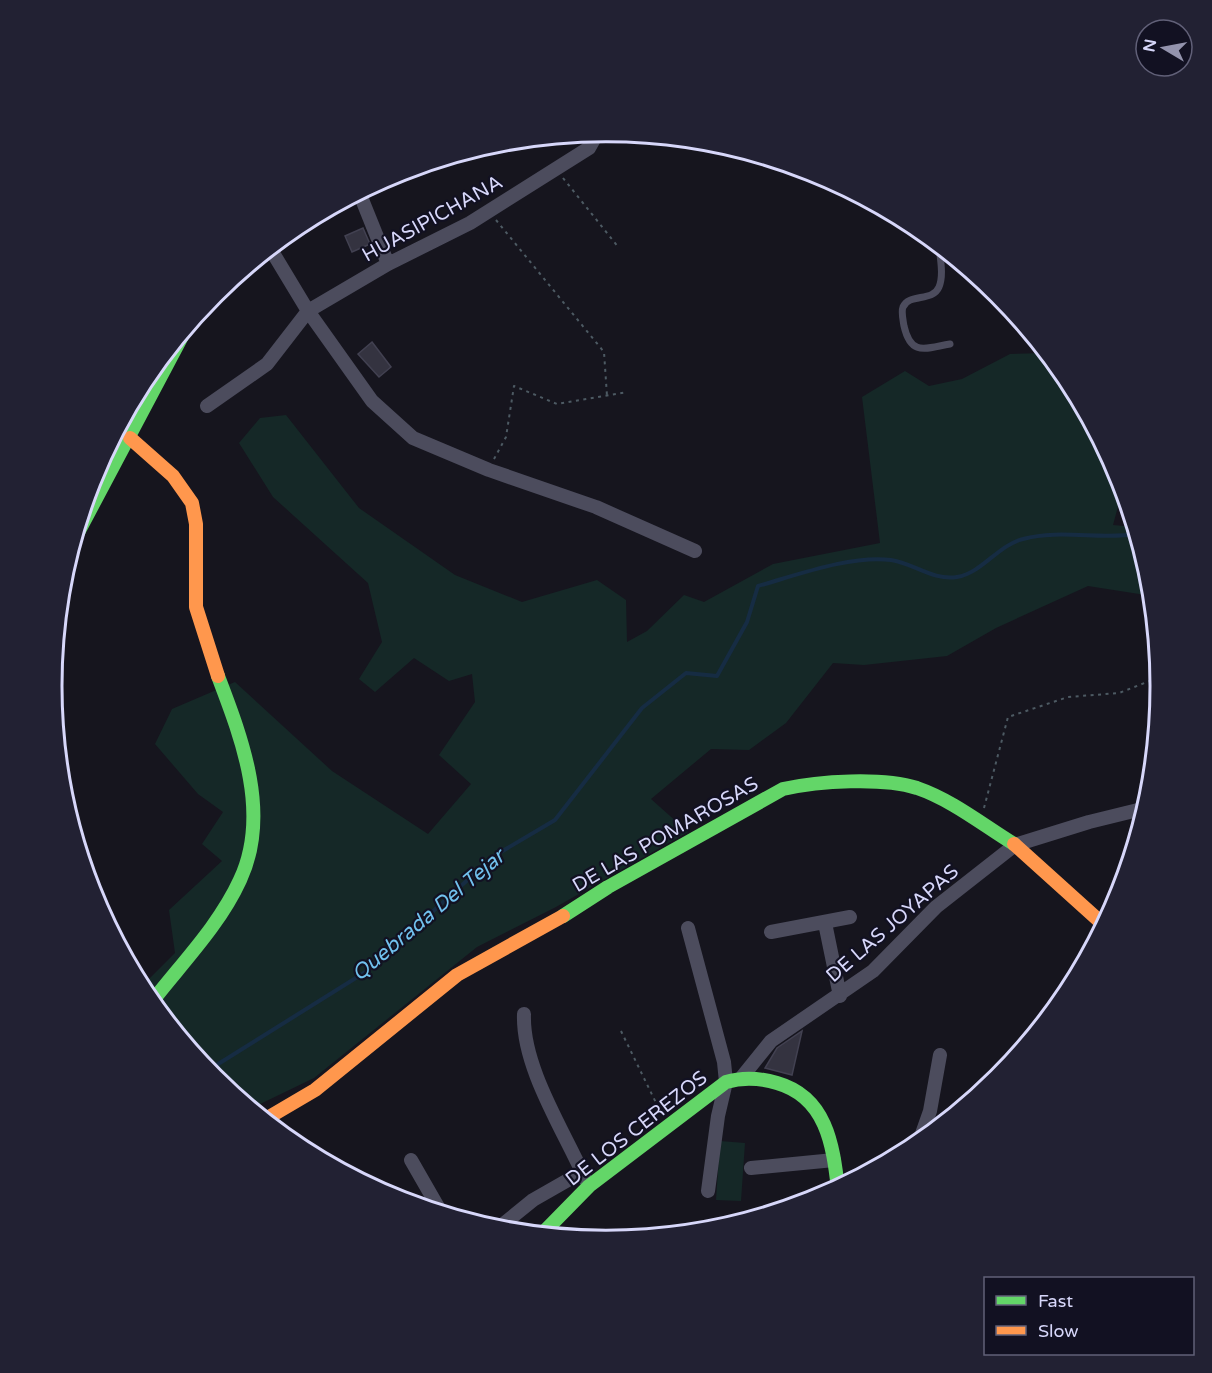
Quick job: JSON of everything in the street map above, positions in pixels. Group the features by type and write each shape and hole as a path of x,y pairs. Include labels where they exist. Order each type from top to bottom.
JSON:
{"street":[{"name":"HUASIPICHANA","path":"308,311 388,264 489,211 589,148 592,142"},
{"path":"362,200 388,264"},
{"path":"274,255 308,311 372,402 413,438 489,470 596,507 695,551"},
{"path":"207,406 267,364 308,311"},
{"path":"90,511 169,362"},
{"path":"130,438 186,489 194,506 196,605 205,640 245,745 255,809 246,868 235,892 157,995"},
{"name":"DE LAS POMAROSAS","path":"272,1115 315,1090 457,975 555,921 608,886 783,789 801,785 853,783 888,783 916,788 946,801 1015,846 1098,919"},
{"name":"DE LAS JOYAPAS","path":"742,1077 771,1041 840,996 873,971 936,907 1015,846 1089,822 1136,810"},
{"path":"771,932 850,917"},
{"path":"825,923 840,996"},
{"path":"688,928 724,1062 726,1082 718,1116 708,1191"},
{"path":"524,1014 524,1034 528,1056 590,1186"},
{"path":"924,1128 930,1111 940,1055"},
{"name":"DE LOS CEREZOS","path":"548,1228 590,1186 726,1082 742,1077 787,1084 805,1095 817,1107 829,1132 837,1180"},
{"path":"411,1160 436,1203"},
{"path":"751,1168 834,1160"},
{"path":"506,1222 533,1200 582,1172"}],"lane":[{"path":"940,257 939,289 933,294 909,301 903,307 903,317 911,345 919,349 951,344"}],"path":[{"path":"556,168 619,248"},
{"path":"489,211 603,352 607,396"},
{"path":"489,470 506,437 514,386 557,404 627,392"},
{"path":"980,823 1008,717 1068,697 1119,693 1150,681"},
{"path":"621,1031 668,1126"}],"green space":[{"path":"1037,353 1078,414 1119,503 1113,525 1126,526 1142,595 1088,586 996,628 947,656 864,665 833,663 786,723 749,750 711,749 651,799 688,832 556,907 477,947 314,1078 258,1105 221,1072 197,1046 148,980 175,953 169,910 222,861 202,844 223,812 198,794 155,744 172,709 235,682 332,771 428,834 471,784 439,755 475,702 472,674 449,681 414,658 375,692 359,679 382,642 368,583 273,497 239,443 260,418 286,415 359,508 455,575 522,602 597,580 626,600 627,642 647,631 684,595 704,602 773,564 880,543 862,397 905,371 929,386 962,379 1010,354"},
{"path":"720,1141 745,1143 741,1201 716,1200"}],"building":[{"path":"363,228 370,244 352,252 345,236"},
{"path":"372,342 391,367 379,377 358,354"},
{"path":"802,1031 792,1075 765,1068 777,1048"}],"waterway":[{"name":"Quebrada Del Tejar","path":"215,1066 367,971 494,856 555,820 642,708 686,673 717,676 747,622 758,586 824,567 875,559 899,562 948,578 957,577 974,570 1006,547 1023,539 1051,535 1129,535"}],"traffic: fast":[{"path":"92,507 167,365"},
{"path":"157,995 221,913 240,880 249,855 253,829 250,777 236,725 218,676"},
{"path":"563,916 608,887 783,789 798,786 869,781 917,788 955,806 1014,844"},
{"path":"548,1228 589,1186 726,1082 739,1079 758,1079 777,1083 806,1099 817,1111 824,1124 833,1155 837,1180"}],"traffic: slow":[{"path":"130,438 173,476 192,503 196,524 196,607 218,676"},
{"path":"1014,844 1098,919"},
{"path":"272,1115 315,1090 457,975 563,916"}]}
